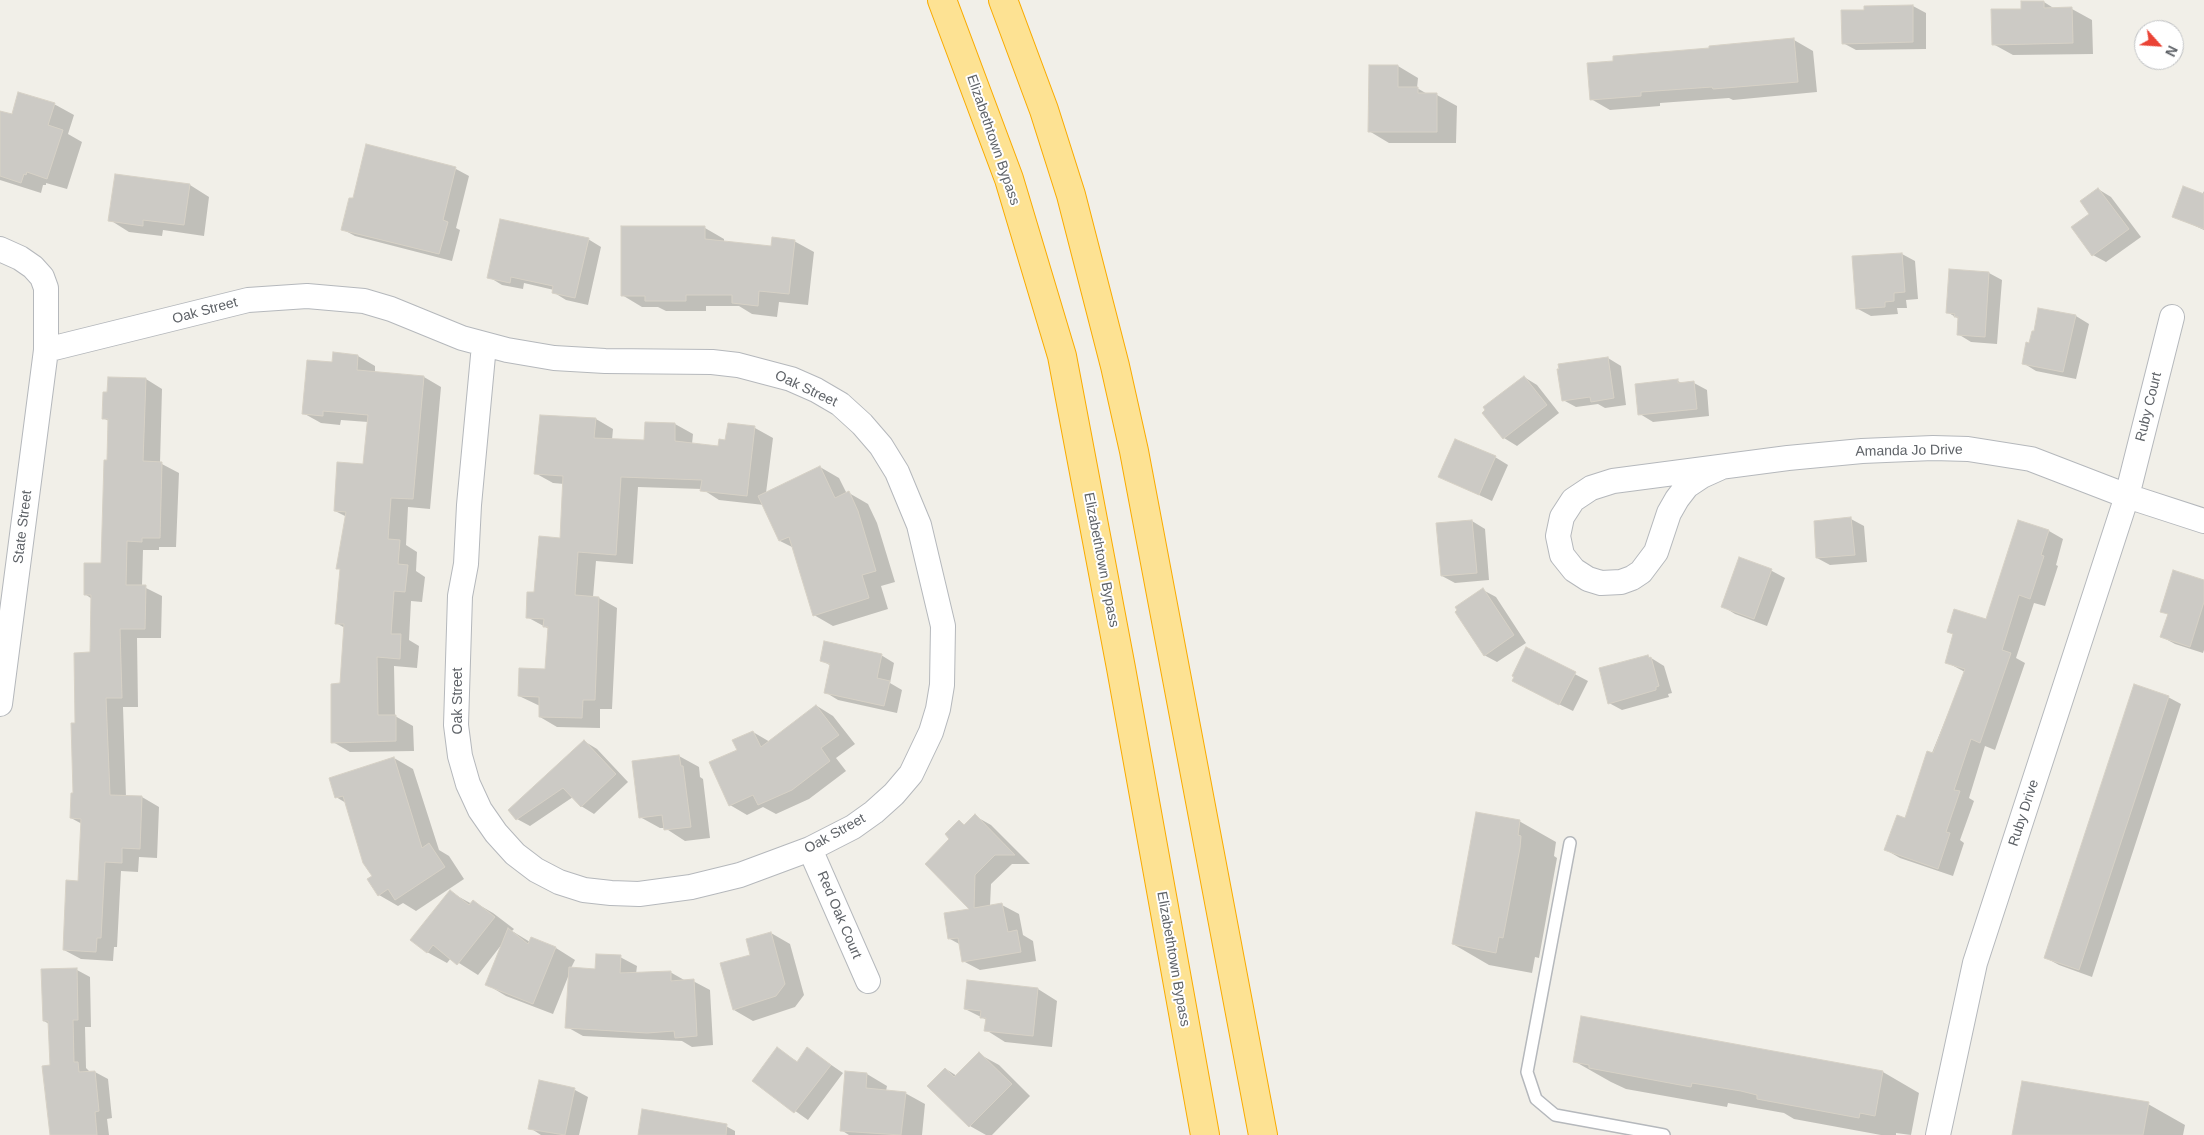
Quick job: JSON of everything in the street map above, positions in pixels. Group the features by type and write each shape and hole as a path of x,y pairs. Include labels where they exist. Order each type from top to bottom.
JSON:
{"highway":[{"name":"Elizabethtown Bypass","path":"942,0 1009,179 1062,356 1119,658 1205,1135"},
{"path":"1003,0 1044,110 1071,195 1115,366 1137,471 1263,1135"}],"street":[{"path":"0,249 27,263 42,278 46,288 46,350"},
{"name":"Oak Street","path":"46,350 248,300 307,296 364,301 484,345 554,358 605,361 712,362 765,370 791,379 840,404 862,424 881,446 897,472 919,525 936,588 943,626 942,685 938,709 911,774 894,794 853,827 810,849 740,875 691,887 639,894 611,894 584,890 559,882 536,870 515,854 502,840 480,810 468,784 460,756 456,725 460,596 466,564 469,505 484,345"},
{"name":"Ruby Court","path":"2127,496 2172,317"},
{"name":"State Street","path":"0,704 46,350"},
{"name":"Amanda Jo Drive","path":"1722,467 1702,476 1687,486 1682,492 1669,513 1656,552 1641,572 1632,578 1620,582 1601,583 1588,579 1574,570 1562,555 1558,536 1562,517 1573,500 1591,488 1613,481 1722,467 1862,451 1933,448 1968,449 2031,459 2127,496 2204,521"},
{"name":"Ruby Drive","path":"1938,1135 1974,963 2127,496"},
{"name":"Red Oak Court","path":"810,849 868,981"}],"lane":[{"path":"1570,843 1527,1072 1536,1099 1555,1115 1664,1135"}],"building":[{"path":"2021,1 2044,1 2044,8 2072,7 2073,43 1992,45 1991,9 2021,9"},
{"path":"1913,5 1913,42 1842,44 1841,10 1864,10 1864,6"},
{"path":"1794,38 1798,82 1713,89 1712,87 1641,92 1641,96 1590,100 1587,63 1613,61 1613,56 1709,48 1709,46"},
{"path":"1369,65 1398,65 1398,87 1418,87 1418,93 1437,93 1437,132 1368,132"},
{"path":"18,92 55,103 48,125 63,130 47,179 27,172 26,175 24,174 21,183 0,176 0,111 12,114"},
{"path":"366,144 456,167 443,220 448,222 439,254 341,230 349,198 353,198"},
{"path":"115,174 190,184 184,225 143,220 143,226 108,221"},
{"path":"2183,186 2204,194 2204,229 2172,217"},
{"path":"2098,188 2129,229 2092,256 2071,227 2089,214 2080,201"},
{"path":"500,219 589,238 575,298 552,293 553,286 511,277 510,283 487,278"},
{"path":"621,226 705,226 705,239 771,246 772,237 795,240 789,294 759,291 758,306 732,303 732,295 686,295 686,301 645,301 645,296 621,296"},
{"path":"1902,253 1905,292 1894,293 1894,301 1885,302 1885,307 1856,309 1852,256"},
{"path":"1949,269 1989,272 1985,337 1957,335 1958,317 1954,317 1955,314 1946,313"},
{"path":"2038,308 2076,315 2063,372 2022,364 2026,342 2029,343 2032,331 2034,331"},
{"path":"333,352 358,355 357,370 424,376 413,499 391,498 388,539 400,540 398,564 408,565 405,592 394,591 391,634 401,634 400,659 377,657 378,715 396,715 396,741 331,743 331,684 340,683 344,624 335,624 340,569 336,569 346,512 334,511 337,462 363,464 368,415 323,411 323,416 302,414 307,360 332,362"},
{"path":"1608,357 1614,398 1591,402 1590,397 1562,401 1557,369 1559,369 1558,364"},
{"path":"1524,376 1547,405 1503,439 1482,413 1485,410 1483,407"},
{"path":"108,377 146,378 143,461 162,462 160,538 142,538 142,542 127,541 126,585 146,585 145,629 120,629 122,698 106,698 110,795 142,796 140,849 122,848 122,863 105,862 101,938 97,938 96,952 63,950 66,880 78,881 81,819 70,818 71,793 73,793 71,723 75,723 74,653 90,652 91,595 84,595 84,563 101,563 104,460 107,460 108,419 102,419 103,392 107,392"},
{"path":"1678,379 1678,383 1694,381 1697,409 1638,415 1635,384"},
{"path":"540,415 596,418 594,438 644,440 645,422 675,423 675,441 718,446 719,439 725,440 728,423 755,426 747,496 700,491 702,480 621,477 616,555 578,552 575,595 599,597 595,700 583,700 582,718 539,717 539,697 518,696 519,668 545,669 548,627 543,627 544,619 526,618 527,592 534,592 539,536 560,538 563,476 534,474"},
{"path":"1455,439 1496,456 1479,495 1438,477"},
{"path":"820,466 835,498 849,491 858,511 876,571 862,575 869,598 813,616 789,537 779,541 758,496"},
{"path":"1851,517 1855,555 1816,558 1814,521"},
{"path":"1472,520 1477,573 1441,576 1436,523"},
{"path":"2018,520 2049,530 2041,555 2044,556 2030,599 2019,595 2002,650 2011,653 1980,743 1971,739 1954,790 1960,791 1946,832 1950,833 1938,869 1884,850 1897,815 1905,818 1927,751 1933,753 1965,669 1945,663 1953,634 1947,632 1954,609 1986,619"},
{"path":"1739,557 1772,569 1754,619 1721,607"},
{"path":"2173,570 2204,580 2204,602 2190,647 2160,637 2168,614 2160,612"},
{"path":"1483,588 1514,635 1484,656 1455,612 1457,610 1455,607"},
{"path":"824,641 882,654 877,678 890,681 884,706 824,693 830,664 820,661"},
{"path":"1526,647 1576,672 1559,705 1512,681 1514,677 1512,676"},
{"path":"1648,655 1649,658 1651,657 1659,686 1656,687 1656,690 1608,704 1599,668"},
{"path":"2134,684 2169,696 2079,970 2044,958"},
{"path":"816,705 839,735 821,748 830,761 792,790 758,805 753,795 729,806 709,762 737,750 732,740 753,731 761,747"},
{"path":"584,740 616,774 581,807 563,788 516,820 508,810"},
{"path":"679,755 681,766 683,766 691,827 664,830 662,815 639,818 632,761"},
{"path":"394,757 422,848 429,843 445,867 395,900 388,889 378,896 367,879 372,876 363,863 343,796 335,798 329,778"},
{"path":"1476,812 1520,820 1518,835 1521,836 1520,848 1503,938 1499,937 1496,953 1452,944"},
{"path":"975,814 1015,855 995,855 975,875 974,908 1002,903 1008,932 1017,930 1021,952 962,962 958,938 948,939 944,913 969,909 925,864 949,839 945,834 959,820 964,825"},
{"path":"450,890 469,905 473,900 495,917 457,965 433,945 427,953 410,940"},
{"path":"508,928 528,944 531,937 556,947 533,1004 485,985"},
{"path":"771,932 785,984 776,996 733,1010 720,963 750,955 746,939"},
{"path":"596,954 621,955 620,973 671,971 671,981 694,979 697,1036 675,1038 674,1031 647,1033 565,1028 569,967 595,969"},
{"path":"77,968 78,1020 73,1020 74,1062 78,1062 79,1072 95,1071 99,1111 95,1112 97,1135 50,1135 42,1066 50,1065 48,1021 43,1021 41,969"},
{"path":"967,980 1038,988 1033,1036 984,1031 986,1018 980,1018 981,1011 964,1009"},
{"path":"1581,1016 1883,1071 1875,1116 1860,1113 1859,1118 1757,1099 1757,1095 1741,1091 1692,1083 1691,1087 1589,1068 1589,1065 1573,1062"},
{"path":"777,1047 797,1062 807,1047 831,1065 794,1113 752,1081"},
{"path":"979,1052 1012,1084 969,1127 927,1086 945,1068 954,1077"},
{"path":"845,1071 867,1073 866,1088 906,1092 901,1135 840,1131"},
{"path":"539,1080 575,1088 565,1135 528,1129"},
{"path":"2022,1081 2149,1102 2143,1135 2012,1135"},
{"path":"642,1109 727,1124 726,1135 638,1135"}]}
